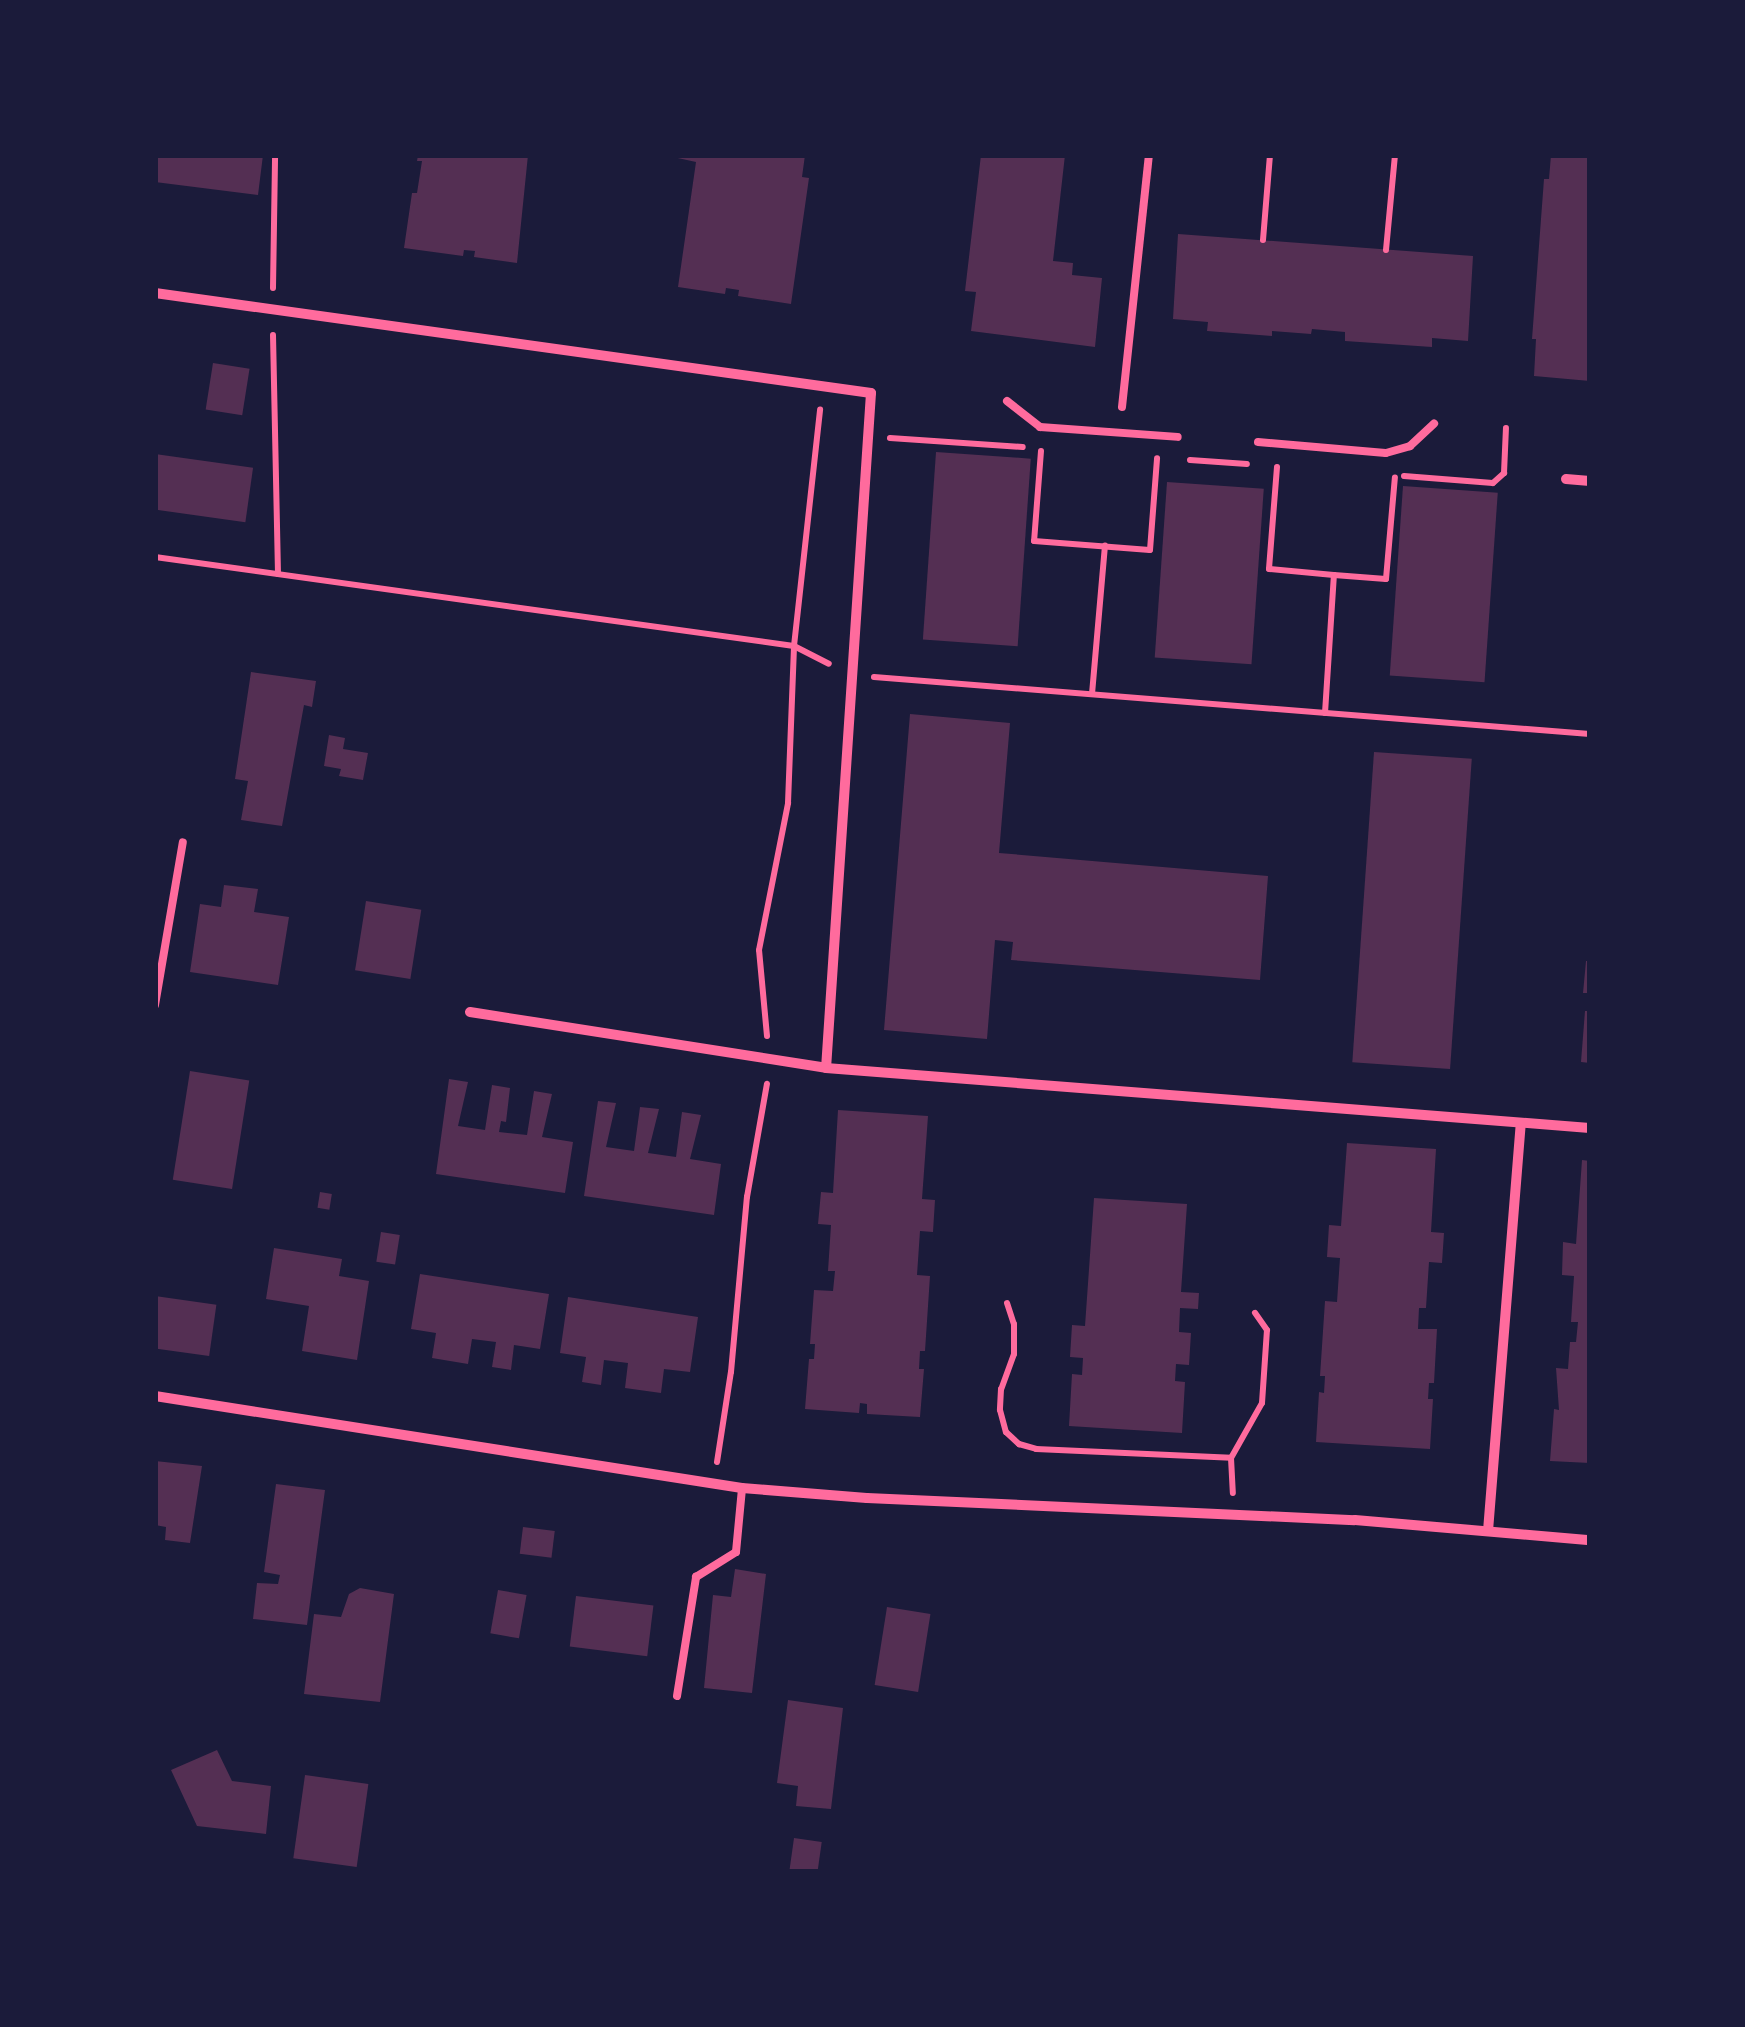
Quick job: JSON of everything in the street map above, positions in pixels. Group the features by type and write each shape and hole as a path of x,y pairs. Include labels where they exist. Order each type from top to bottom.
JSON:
{"street":[{"path":"155,292 871,393 826,1068"},
{"path":"1566,480 1590,481"},
{"path":"470,1012 826,1068 1590,1128"},
{"path":"1488,1531 1520,1125"},
{"path":"155,1396 742,1488 1590,1540"}],"lane":[{"path":"1122,407 1149,155"},
{"path":"1007,401 1040,427 1178,437"},
{"path":"1258,442 1386,453 1410,446 1434,424"},
{"path":"155,1005 183,842"},
{"path":"676,1696 696,1576 736,1552 742,1488"}],"path":[{"path":"274,155 278,574"},
{"path":"1263,240 1270,155"},
{"path":"1386,250 1395,155"},
{"path":"713,1484 732,1372 747,1197 770,1060 760,950 788,803 794,646 820,385"},
{"path":"1375,474 1493,483 1504,472 1506,428"},
{"path":"867,437 1060,450"},
{"path":"1041,448 1034,541 1150,550 1156,457"},
{"path":"1137,456 1297,468"},
{"path":"1278,466 1269,569 1386,579 1395,475"},
{"path":"1092,694 1105,546"},
{"path":"155,557 794,646 850,675 1590,734"},
{"path":"1325,713 1334,575"},
{"path":"1007,1304 1014,1324 1014,1354 1001,1389 1000,1410 1006,1432 1019,1444 1036,1449 1231,1458"},
{"path":"1234,1504 1231,1458 1262,1403 1267,1330 1255,1313"}],"building":[{"path":"155,155 263,155 258,195 155,182"},
{"path":"418,155 528,155 517,263 474,257 475,251 464,250 463,256 404,248 412,193 417,193 422,161 417,161"},
{"path":"664,155 805,155 802,177 809,178 791,304 738,296 739,290 726,288 725,294 678,287 696,162"},
{"path":"981,155 1065,155 1053,261 1073,263 1072,275 1102,278 1095,347 971,331 976,292 965,291"},
{"path":"1551,155 1590,155 1590,381 1534,376 1536,339 1532,339 1544,179 1549,179"},
{"path":"1178,234 1473,256 1468,341 1432,338 1432,347 1345,341 1345,332 1312,329 1311,334 1272,331 1272,336 1207,331 1208,322 1173,319"},
{"path":"213,363 250,369 242,415 206,409"},
{"path":"936,452 1031,459 1018,646 923,640"},
{"path":"155,454 253,468 245,522 155,510"},
{"path":"1167,482 1264,489 1251,664 1155,658"},
{"path":"1403,486 1498,493 1485,682 1390,676"},
{"path":"251,672 316,681 312,707 304,705 282,826 241,820 248,781 235,779"},
{"path":"910,714 1010,723 999,853 1268,876 1260,980 1011,960 1013,942 995,940 987,1039 884,1030"},
{"path":"329,735 345,738 343,749 368,753 363,780 339,776 341,769 324,766"},
{"path":"1374,752 1472,759 1450,1069 1352,1062"},
{"path":"224,885 258,889 254,912 289,917 278,985 190,972 200,904 221,907"},
{"path":"366,901 421,910 410,979 355,970"},
{"path":"1586,961 1590,961 1590,993 1583,993"},
{"path":"1585,1011 1590,1011 1590,1063 1581,1062"},
{"path":"190,1071 249,1080 232,1189 173,1180"},
{"path":"449,1079 468,1082 458,1126 485,1130 492,1085 510,1088 506,1122 501,1121 499,1132 527,1135 534,1091 552,1094 542,1137 573,1142 565,1193 436,1174"},
{"path":"598,1101 616,1103 606,1147 634,1151 640,1107 659,1109 648,1153 676,1157 682,1112 701,1115 690,1159 721,1164 714,1215 584,1196"},
{"path":"838,1110 928,1116 922,1199 935,1200 933,1232 920,1231 917,1275 930,1276 925,1351 920,1351 919,1369 924,1369 920,1417 867,1414 867,1404 860,1403 859,1413 805,1409 809,1359 814,1359 815,1344 810,1344 814,1290 833,1291 835,1271 828,1271 831,1225 818,1224 821,1192 833,1193"},
{"path":"1347,1143 1436,1149 1431,1232 1444,1233 1442,1263 1429,1262 1426,1308 1419,1308 1418,1329 1437,1329 1434,1383 1429,1383 1428,1399 1433,1399 1430,1449 1316,1442 1319,1392 1324,1393 1325,1376 1320,1376 1325,1301 1337,1302 1340,1258 1327,1257 1329,1225 1341,1226"},
{"path":"1582,1160 1590,1161 1590,1463 1550,1461 1554,1409 1559,1410 1556,1368 1568,1369 1570,1342 1576,1342 1578,1322 1571,1322 1574,1276 1562,1275 1563,1242 1576,1244"},
{"path":"320,1192 332,1194 329,1210 317,1208"},
{"path":"1094,1198 1187,1204 1181,1292 1199,1293 1198,1309 1180,1308 1179,1332 1191,1333 1189,1365 1176,1364 1175,1381 1185,1382 1182,1433 1069,1426 1072,1374 1082,1375 1083,1358 1070,1357 1072,1325 1085,1326"},
{"path":"381,1232 400,1235 395,1265 376,1262"},
{"path":"274,1248 342,1259 339,1276 369,1281 357,1360 302,1351 309,1306 266,1299"},
{"path":"420,1274 549,1294 540,1349 514,1345 511,1370 492,1367 496,1342 472,1339 468,1364 432,1358 436,1333 411,1329"},
{"path":"155,1296 216,1305 209,1356 155,1349"},
{"path":"568,1297 698,1317 690,1372 664,1369 661,1393 625,1388 628,1363 604,1360 601,1385 582,1382 586,1357 560,1353"},
{"path":"155,1461 202,1466 190,1543 165,1540 166,1527 155,1525"},
{"path":"276,1484 325,1490 307,1625 253,1619 257,1583 278,1584 280,1575 264,1572"},
{"path":"523,1527 555,1531 551,1558 520,1554"},
{"path":"735,1569 766,1574 752,1693 704,1688 713,1595 731,1597"},
{"path":"360,1588 394,1594 380,1702 304,1694 314,1614 341,1617 349,1594"},
{"path":"498,1590 527,1595 519,1638 490,1633"},
{"path":"576,1596 653,1606 647,1656 570,1647"},
{"path":"887,1607 930,1614 918,1692 875,1685"},
{"path":"788,1700 843,1708 831,1809 796,1806 798,1786 777,1783"},
{"path":"217,1750 232,1781 271,1786 266,1834 197,1826 171,1770"},
{"path":"305,1775 368,1784 357,1867 293,1858"},
{"path":"794,1838 822,1842 817,1872 789,1872"}]}
